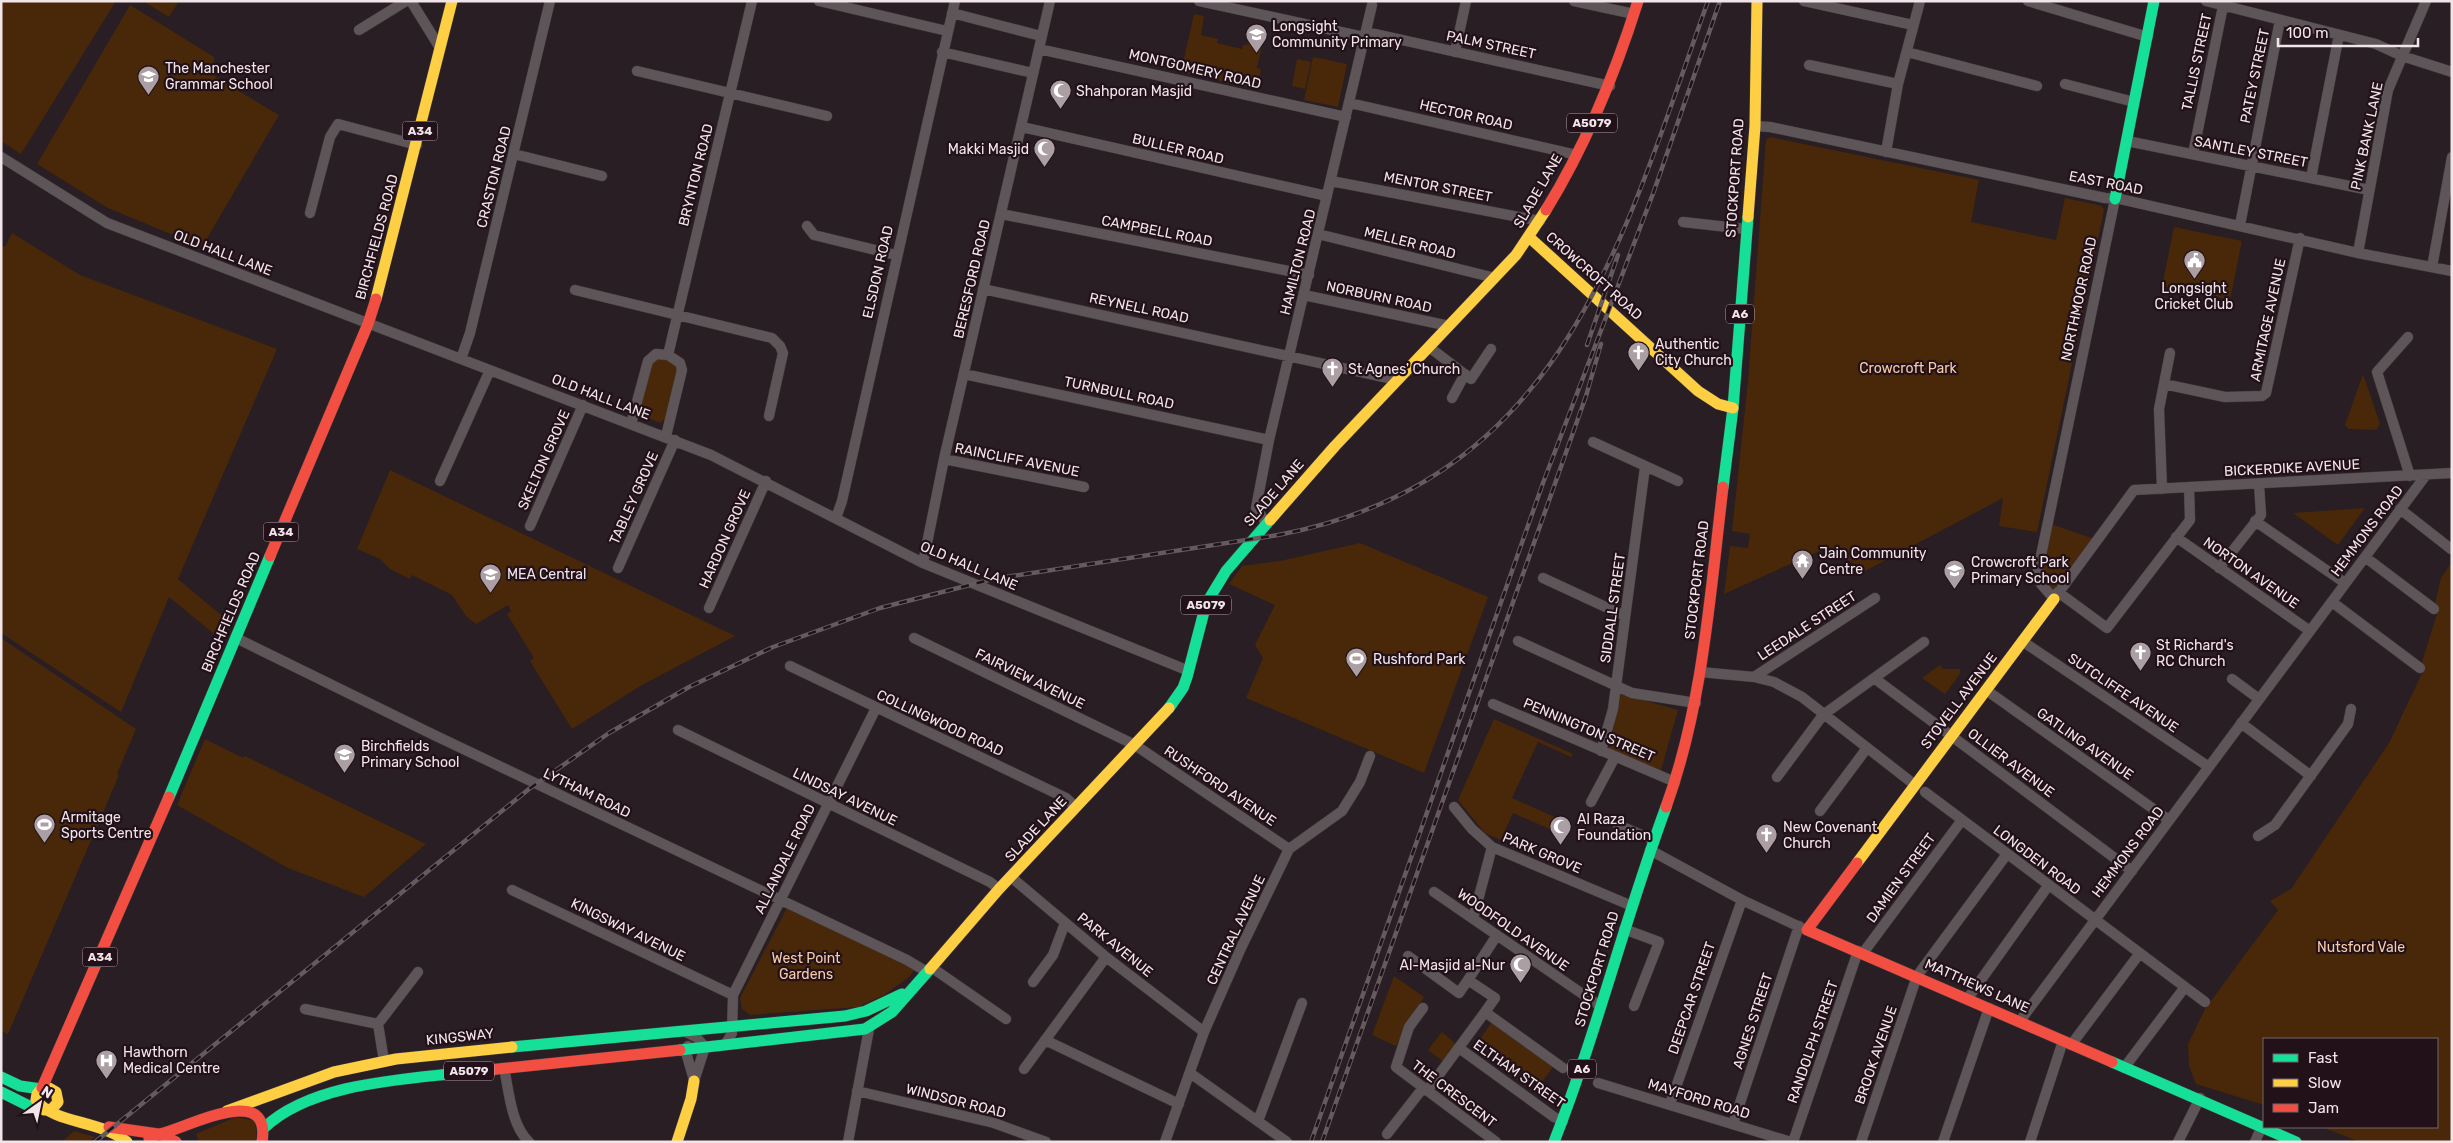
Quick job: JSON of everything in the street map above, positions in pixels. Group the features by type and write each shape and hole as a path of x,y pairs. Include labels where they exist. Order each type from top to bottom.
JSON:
{"main road":[{"name":"BIRCHFIELDS ROAD","path":"42,1089 236,638 368,324 378,294 417,145 452,1"},
{"name":"SLADE LANE","path":"686,1049 868,1029 890,1014 999,889 1176,700 1189,671 1200,622 1216,586 1266,523 1397,380 1495,278 1529,237 1577,155 1610,86 1638,1"},
{"name":"STOCKPORT ROAD","path":"1554,1142 1579,1078 1624,929 1675,782 1696,703 1734,408 1755,126 1757,1"},
{"name":"NORTHMOOR ROAD","path":"2116,199 2154,1"},
{"name":"CROWCROFT ROAD","path":"1529,237 1698,391 1718,404 1734,408"},
{"name":"STOVELL AVENUE","path":"1803,928 1915,785 2056,596"},
{"name":"MATTHEWS LANE","path":"1803,928 1968,998 2067,1044 2200,1098 2262,1126"},
{"name":"SLADE LANE","path":"700,1033 734,1025 844,1016 866,1011 893,1000 911,988"},
{"path":"844,1016 862,1018 868,1029"},
{"name":"KINGSWAY","path":"159,1134 183,1128 325,1075 384,1061 683,1031 700,1033"},
{"name":"KINGSWAY","path":"265,1136 271,1119 282,1112 336,1092 404,1079 658,1054 686,1049"},
{"name":"BIRCHFIELDS ROAD","path":"57,1093 58,1052"},
{"path":"1,1076 20,1086 49,1088 94,1122"},
{"path":"676,1142 691,1099 694,1081"},
{"name":"A34","path":"42,1089 37,1094 36,1100 44,1110"},
{"path":"1,1092 29,1106 66,1118 94,1122 105,1126 128,1142"},
{"path":"44,1110 52,1109 56,1105 57,1093"},
{"name":"KINGSWAY","path":"227,1111 252,1113 262,1122 265,1136"},
{"path":"105,1126 159,1134 176,1142"},
{"name":"MATTHEWS LANE","path":"2266,1128 2296,1142"},
{"path":"144,1142 159,1134"}],"street":[{"path":"359,30 406,1"},
{"path":"411,1 440,48"},
{"name":"CRASTON ROAD","path":"461,359 470,332 550,1"},
{"name":"BRYNTON ROAD","path":"668,355 752,1"},
{"path":"819,1 947,31"},
{"name":"ELSDON ROAD","path":"836,518 842,501 896,255 955,1"},
{"name":"BERESFORD ROAD","path":"923,563 944,459 1050,1"},
{"name":"PALM STREET","path":"1199,1 1455,52 1610,86"},
{"path":"1455,52 1466,1"},
{"path":"1574,1 1634,14"},
{"path":"1804,1 1913,25"},
{"path":"1886,152 1898,84 1920,1"},
{"path":"2028,1 2148,36"},
{"path":"2206,1 2376,44 2402,56 2452,72"},
{"name":"PINK BANK LANE","path":"2358,253 2388,90 2426,1"},
{"name":"HAMILTON ROAD","path":"1266,523 1256,508 1269,440 1372,5"},
{"name":"TALLIS STREET","path":"2192,154 2223,6"},
{"path":"952,14 1041,36"},
{"name":"PATEY STREET","path":"2240,225 2280,20"},
{"path":"2311,178 2339,35"},
{"name":"MONTGOMERY ROAD","path":"1038,49 1346,117"},
{"path":"942,52 1033,73"},
{"path":"1907,52 2037,86"},
{"path":"1809,66 1898,84"},
{"path":"637,71 828,116"},
{"path":"2065,84 2134,102"},
{"name":"HECTOR ROAD","path":"1350,103 1577,155"},
{"path":"310,213 330,137 338,124 417,145"},
{"name":"EAST ROAD","path":"1755,126 1770,127 2240,225 2358,253 2452,271"},
{"name":"BULLER ROAD","path":"1022,128 1328,196"},
{"name":"SANTLEY STREET","path":"2127,141 2369,190"},
{"path":"514,154 602,176"},
{"name":"OLD HALL LANE","path":"1,157 107,222 368,324 671,438 766,481 923,563 1189,671"},
{"path":"2432,267 2452,157"},
{"name":"MENTOR STREET","path":"1331,181 1540,220"},
{"name":"NORTHMOOR ROAD","path":"2116,199 2038,570 2041,584 2056,596 2107,628 2176,537"},
{"name":"CAMPBELL ROAD","path":"1001,214 1308,275"},
{"path":"1683,222 1746,229"},
{"path":"807,226 814,234 896,255"},
{"name":"MELLER ROAD","path":"1318,234 1495,278"},
{"name":"ARMITAGE AVENUE","path":"2164,384 2225,397 2262,396 2266,393 2300,238"},
{"name":"REYNELL ROAD","path":"983,289 1397,380"},
{"path":"575,290 767,336 777,342 783,353 768,402 769,416"},
{"name":"NORBURN ROAD","path":"1304,295 1449,326"},
{"path":"2408,337 2377,372 2410,476"},
{"path":"1429,347 1471,380 1491,349"},
{"path":"2162,489 2159,409 2170,353"},
{"path":"631,424 638,404 648,361 656,354 668,355 680,363 682,370 671,438"},
{"path":"440,481 490,370"},
{"name":"TURNBULL ROAD","path":"964,374 1269,440"},
{"path":"1452,398 1465,374"},
{"name":"SKELTON GROVE","path":"530,526 583,405"},
{"name":"TABLEY GROVE","path":"618,568 671,438"},
{"path":"1593,442 1678,481"},
{"name":"RAINCLIFF AVENUE","path":"944,459 1084,487"},
{"name":"SIDDALL STREET","path":"1601,751 1613,709 1645,467"},
{"name":"BICKERDIKE AVENUE","path":"2134,490 2452,473"},
{"name":"HEMMONS ROAD","path":"2020,1021 2426,475"},
{"name":"HARDON GROVE","path":"709,608 766,481"},
{"path":"2219,568 2261,515 2259,484"},
{"path":"2176,537 2190,520 2189,488"},
{"name":"STOVELL AVENUE","path":"2056,596 2134,490"},
{"path":"2400,509 2451,549"},
{"path":"2256,521 2345,583"},
{"name":"NORTON AVENUE","path":"2176,537 2310,631"},
{"path":"2365,557 2434,609"},
{"path":"1542,578 1626,616"},
{"name":"LEEDALE STREET","path":"1754,678 1875,598"},
{"path":"2332,602 2420,668"},
{"name":"LYTHAM ROAD","path":"236,638 548,790 929,969 1006,1019"},
{"name":"FAIRVIEW AVENUE","path":"914,638 1135,745"},
{"path":"1518,641 1632,693 1696,703"},
{"name":"SUTCLIFFE AVENUE","path":"2022,641 2209,767"},
{"path":"1777,777 1823,715 1924,642"},
{"name":"COLLINGWOOD ROAD","path":"790,666 1066,798 1076,807"},
{"path":"1700,672 1774,682 1802,698 1915,785"},
{"name":"OLLIER AVENUE","path":"1874,678 2132,871"},
{"path":"2232,679 2259,699"},
{"name":"GATLING AVENUE","path":"1986,690 2169,820"},
{"name":"PENNINGTON STREET","path":"1493,704 1675,782"},
{"name":"ALLANDALE ROAD","path":"724,1045 732,1033 734,1025 733,995 876,708"},
{"path":"2258,836 2275,825 2311,776 2348,724 2350,709"},
{"path":"2242,723 2311,776"},
{"name":"LINDSAY AVENUE","path":"678,730 990,882 999,889"},
{"name":"RUSHFORD AVENUE","path":"1135,745 1289,849"},
{"path":"1820,811 1867,748"},
{"name":"CENTRAL AVENUE","path":"1166,1142 1204,1032 1241,948 1289,849 1342,812 1360,782 1370,756"},
{"path":"1591,802 1615,757"},
{"name":"LONGDEN ROAD","path":"1925,792 2048,886 2206,1002"},
{"name":"PARK GROVE","path":"1454,807 1472,829 1492,847 1632,906"},
{"name":"DAMIEN STREET","path":"1860,952 1962,820"},
{"name":"MATTHEWS LANE","path":"1618,825 1742,900 1803,928"},
{"path":"1474,919 1492,847"},
{"name":"BROOK AVENUE","path":"1861,1142 1917,976 2007,854"},
{"name":"PARK AVENUE","path":"1011,877 1106,957 1204,1032"},
{"path":"1968,998 2048,886"},
{"name":"KINGSWAY AVENUE","path":"512,890 733,995"},
{"name":"WOODFOLD AVENUE","path":"1434,892 1600,1006"},
{"name":"DEEPCAR STREET","path":"1670,1104 1742,900"},
{"path":"1033,982 1053,955 1065,923"},
{"name":"AGNES STREET","path":"1733,1124 1803,928"},
{"path":"1624,929 1659,942 1634,1006"},
{"path":"1408,956 1459,993 1497,935"},
{"name":"RANDOLPH STREET","path":"1792,1142 1860,952"},
{"path":"2030,1142 2067,1044 2140,953"},
{"path":"1024,1069 1106,957"},
{"path":"384,1061 378,1024 418,972"},
{"path":"1387,1134 1459,1048 1495,998 1468,980"},
{"path":"2124,1068 2184,987"},
{"path":"1258,1121 1302,1003"},
{"name":"THE CRESCENT","path":"1423,1008 1409,1027 1396,1067 1496,1142"},
{"path":"1944,1142 1989,1008"},
{"path":"305,1009 378,1024"},
{"path":"1485,1012 1563,1068"},
{"path":"734,1025 738,1035 749,1042"},
{"path":"848,1142 868,1029"},
{"path":"700,1033 705,1047 694,1081 686,1049 700,1033"},
{"path":"1045,1040 1178,1104"},
{"name":"ELTHAM STREET","path":"1459,1048 1563,1122"},
{"path":"504,1068 510,1099 522,1136 529,1142"},
{"path":"1190,1073 1286,1142"},
{"name":"MAYFORD ROAD","path":"1598,1083 1792,1142"},
{"name":"WINDSOR ROAD","path":"857,1091 994,1123 1046,1142"},
{"path":"2178,1142 2200,1098"},
{"path":"2255,1142 2262,1126"}],"green space":[{"path":"1,1 116,1 21,154 1,141"},
{"path":"143,1 179,1 169,17"},
{"path":"130,5 214,57 215,77 279,115 202,247 108,208 37,164"},
{"path":"1194,14 1204,16 1201,35 1218,39 1217,43 1242,49 1243,45 1247,45 1248,42 1262,46 1257,68 1261,69 1257,89 1181,72"},
{"path":"1313,57 1347,64 1338,107 1304,100"},
{"path":"1297,59 1311,62 1305,89 1292,86"},
{"name":"Crowcroft Park","path":"1770,137 1979,180 1971,222 2056,240 2065,198 2102,206 2104,210 2037,532 1999,526 2003,498 1865,571 1828,547 1724,594 1730,546 1748,548 1750,534 1732,531 1748,381 1766,140"},
{"path":"2174,227 2242,241 2230,300 2162,286"},
{"path":"12,233 80,275 277,349 178,579 227,620 219,638 169,597 121,712 1,633 1,245 5,247"},
{"path":"654,358 673,360 678,368 666,417 661,423 639,413 651,361"},
{"path":"2363,374 2380,424 2376,430 2349,429 2345,425"},
{"path":"390,470 735,636 642,685 572,729 530,661 534,658 507,614 511,611 508,605 476,624 466,616 452,595 412,575 410,579 390,569 380,559 357,549"},
{"path":"2365,508 2338,545 2293,513"},
{"path":"2048,523 2097,540 2054,599 2041,584"},
{"name":"Rushford Park","path":"1360,543 1488,597 1424,773 1246,698 1263,658 1255,645 1275,605 1229,584 1242,566 1280,561"},
{"name":"Nutsford Vale","path":"2452,562 2452,1142 2360,1142 2325,1128 2438,1128 2438,1038 2263,1038 2263,1105 2196,1084 2189,1066 2188,1044 2205,1009 2278,910 2270,901 2291,889 2389,743 2423,671 2420,668 2437,614 2434,609 2441,578"},
{"name":"Armitage Sports Centre","path":"1,638 136,729 117,774 119,775 8,1034 1,1031"},
{"path":"1940,665 1943,669 1960,669 1960,674 1945,694 1922,678"},
{"path":"1621,694 1678,710 1661,770 1608,750"},
{"path":"1494,719 1573,754 1571,757 1538,742 1512,798 1559,819 1554,831 1513,813 1501,840 1485,833 1458,800"},
{"path":"205,739 243,758 245,756 426,844 364,897 288,868 177,805"},
{"name":"West Point Gardens","path":"787,908 915,969 909,977 884,995 858,1007 750,1015 742,1009 740,998"},
{"path":"1394,976 1424,997 1396,1046 1372,1035"},
{"path":"1492,1022 1553,1067 1541,1083 1480,1039"},
{"path":"1442,1032 1457,1045 1444,1062 1428,1050"},
{"path":"236,1117 255,1121 257,1142 199,1142 196,1134"},
{"path":"74,1131 95,1137 89,1142 62,1142"}],"railway":[{"path":"95,1142 529,789 609,733 689,687 773,647 880,608 993,579 1278,535 1375,506 1454,462 1517,405 1568,337 1610,260 1645,177 1708,1"},
{"path":"1311,1142 1543,483 1654,191 1720,1"},
{"path":"1587,345 1618,255"},
{"path":"1322,1142 1586,396 1601,344"}],"traffic: fast":[{"path":"2115,199 2154,1"},
{"path":"1723,487 1733,408 1748,217"},
{"path":"1169,708 1183,688 1187,677 1206,604 1226,571 1270,520"},
{"path":"169,797 270,556"},
{"path":"1554,1142 1584,1059 1637,891 1666,807"},
{"path":"680,1050 865,1029 892,1012 930,969"},
{"path":"512,1047 845,1016 866,1011 902,994"},
{"path":"2112,1062 2263,1128"},
{"path":"264,1128 282,1114 303,1103 327,1094 352,1087 450,1074"},
{"path":"1,1077 20,1086 41,1089"},
{"path":"1,1092 29,1106 43,1109"},
{"path":"2264,1128 2296,1142"}],"traffic: slow":[{"path":"376,299 452,1"},
{"path":"1748,217 1755,126 1757,1"},
{"path":"1270,520 1335,446 1516,255 1546,210"},
{"path":"1529,237 1698,391 1718,404 1733,408"},
{"path":"1857,863 2054,599"},
{"path":"930,969 999,889 1169,708"},
{"path":"227,1111 334,1072 396,1059 512,1047"},
{"path":"677,1142 691,1099 694,1081"},
{"path":"44,1110 52,1109 58,1102 56,1092 49,1088 42,1088 37,1094 36,1100 44,1108 54,1114 104,1130 127,1142"}],"traffic: jam":[{"path":"1546,210 1587,135 1620,55 1638,1"},
{"path":"270,556 368,324 376,299"},
{"path":"1666,807 1679,768 1697,689 1704,649 1723,487"},
{"path":"42,1088 169,797"},
{"path":"1857,863 1807,930 2112,1062"},
{"path":"450,1074 680,1050"},
{"path":"160,1134 206,1118 241,1111 254,1114 262,1124 262,1142"},
{"path":"109,1127 158,1134"},
{"path":"149,1138 160,1134 176,1142"}],"place":[{"name":"Longsight Community Primary","path":"1256,53"},
{"name":"The Manchester Grammar School","path":"149,95"},
{"name":"Shahporan Masjid","path":"1060,110"},
{"name":"Makki Masjid","path":"1045,168"},
{"name":"Longsight Cricket Club","path":"2194,279"},
{"name":"Authentic City Church","path":"1639,371"},
{"name":"St Agnes' Church","path":"1332,388"},
{"name":"Jain Community Centre","path":"1803,580"},
{"name":"Crowcroft Park Primary School","path":"1955,589"},
{"name":"MEA Central","path":"491,593"},
{"name":"St Richard's RC Church","path":"2140,672"},
{"name":"Rushford Park","path":"1357,678"},
{"name":"Birchfields Primary School","path":"345,773"},
{"name":"Armitage Sports Centre","path":"45,844"},
{"name":"Al Raza Foundation","path":"1561,846"},
{"name":"New Covenant Church","path":"1767,854"},
{"name":"Al-Masjid al-Nur","path":"1521,984"},
{"name":"Hawthorn Medical Centre","path":"107,1079"}]}
